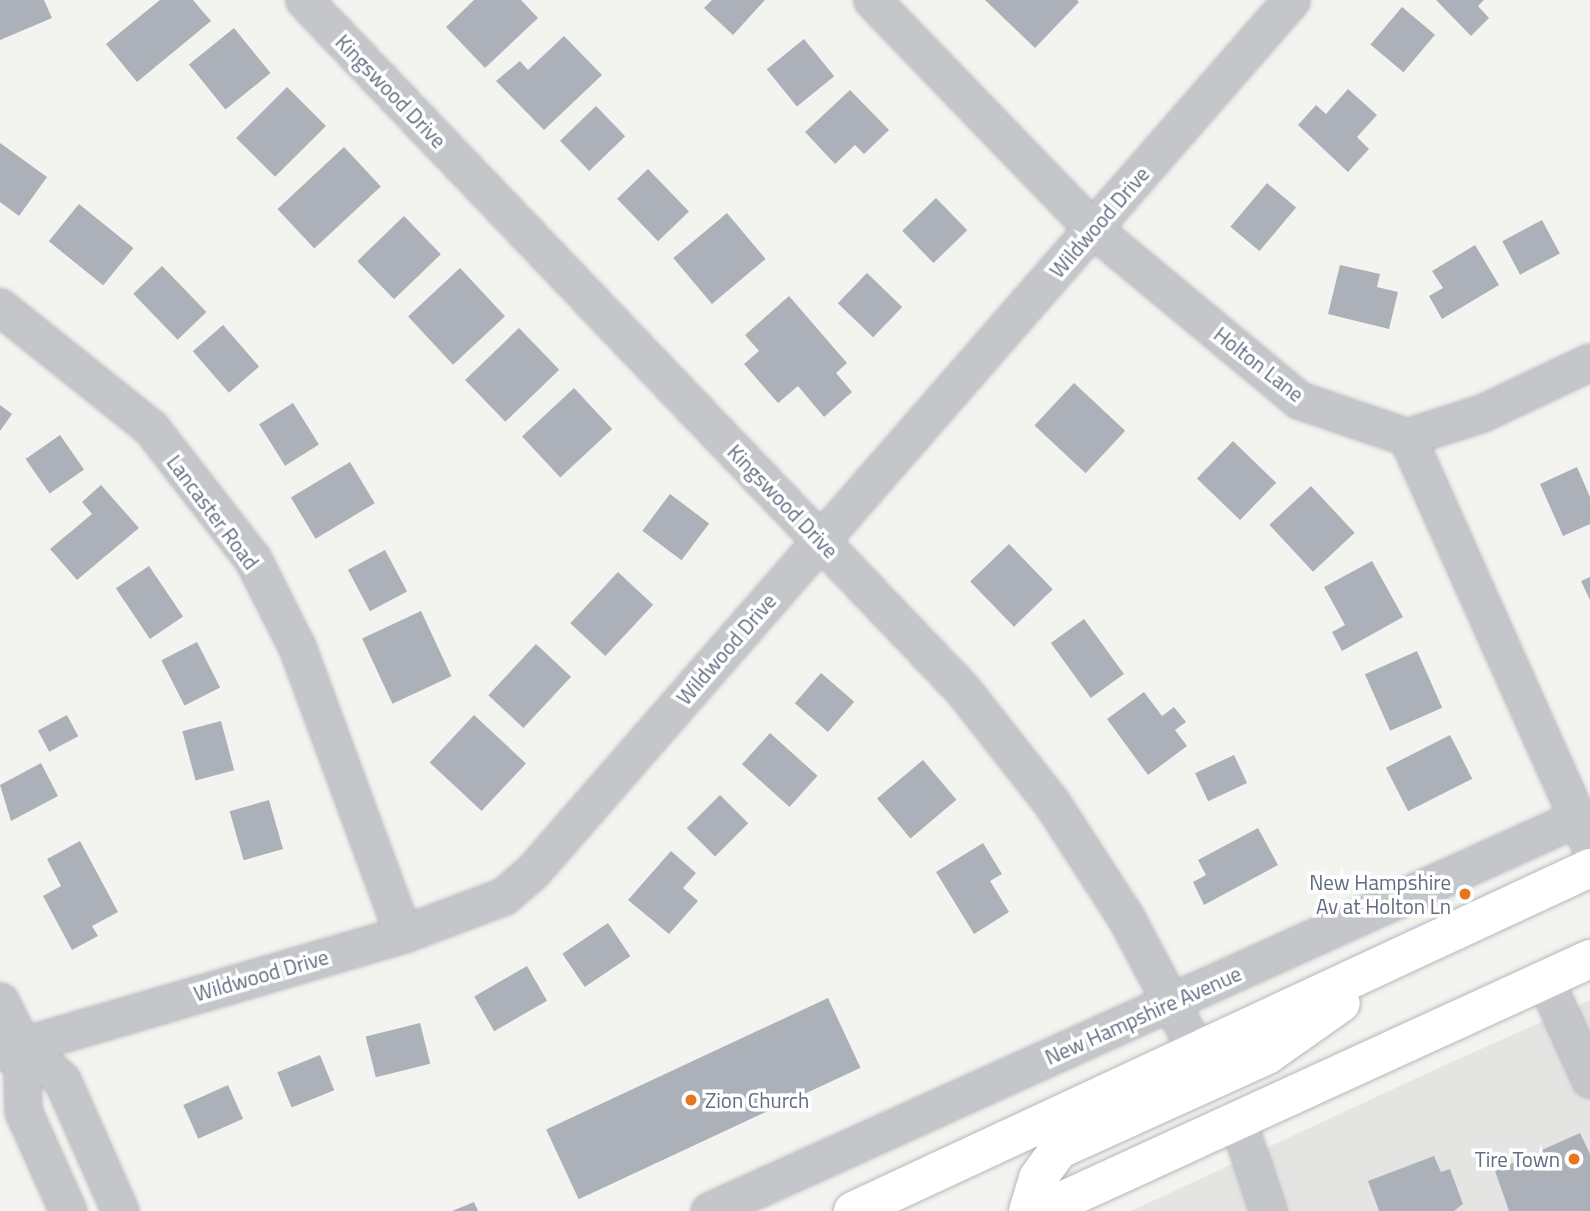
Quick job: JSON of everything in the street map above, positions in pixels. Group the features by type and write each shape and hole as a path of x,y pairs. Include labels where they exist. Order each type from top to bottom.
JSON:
{"main road":[{"path":"853,1211 1590,868"},
{"path":"1040,1211 1590,959"},
{"path":"1028,1211 1038,1178 1058,1150 1267,1055 1326,1017 1378,967"}],"street":[{"name":"Kingswood Drive","path":"304,0 962,689 1051,802 1126,918 1198,1052"},
{"name":"Holton Lane","path":"872,0 1093,229 1299,400 1407,437"},
{"name":"Wildwood Drive","path":"10,1048 403,934 504,896 532,872 1291,0"},
{"name":"Lancaster Road","path":"0,307 150,428 252,558 297,646 403,934"},
{"path":"1583,832 1407,437 1482,413 1590,362"},
{"name":"New Hampshire Avenue","path":"709,1211 1170,1002 1583,832"},
{"path":"1545,980 1590,1079"},
{"path":"0,1001 23,1111 68,1211"},
{"path":"10,1048 62,1080 120,1211"},
{"path":"1237,1119 1268,1211"}],"shaded area":[{"path":"1590,1000 1590,1211 1131,1211 1432,1071"}],"building":[{"path":"0,0 44,0 52,18 0,40"},
{"path":"160,0 193,0 211,21 137,82 106,44"},
{"path":"474,0 521,0 538,18 485,68 446,27"},
{"path":"712,0 765,0 733,35 704,8"},
{"path":"985,0 1077,0 1079,2 1035,48"},
{"path":"1436,0 1484,0 1478,6 1489,18 1471,36"},
{"path":"1402,7 1435,35 1403,72 1371,45"},
{"path":"234,28 271,73 225,110 189,65"},
{"path":"564,36 602,75 544,130 496,81 520,61 528,70"},
{"path":"804,39 834,76 797,107 767,69"},
{"path":"287,87 326,126 275,177 236,138"},
{"path":"1348,89 1377,115 1357,137 1369,149 1348,172 1298,125 1316,105 1326,114"},
{"path":"850,90 889,130 864,154 855,145 835,164 805,132"},
{"path":"596,106 625,136 589,171 560,141"},
{"path":"0,143 47,177 19,216 0,202"},
{"path":"344,147 381,186 314,249 277,209"},
{"path":"648,169 689,211 658,241 617,199"},
{"path":"1267,183 1296,207 1259,251 1230,227"},
{"path":"936,198 967,230 933,263 902,231"},
{"path":"79,204 133,248 103,285 49,241"},
{"path":"727,213 766,259 712,304 673,258"},
{"path":"404,216 441,254 394,299 357,261"},
{"path":"1542,220 1560,254 1520,275 1502,241"},
{"path":"1475,245 1499,285 1442,319 1429,296 1443,288 1432,271"},
{"path":"1340,265 1380,274 1377,287 1398,292 1389,329 1328,314"},
{"path":"162,266 206,312 178,340 133,294"},
{"path":"460,268 505,316 453,365 408,316"},
{"path":"867,273 902,307 873,337 838,303"},
{"path":"789,296 847,363 836,373 852,392 824,417 798,386 778,403 744,364 759,351 745,335"},
{"path":"223,325 259,367 229,393 193,351"},
{"path":"519,328 559,370 505,422 465,380"},
{"path":"1074,383 1125,431 1086,473 1034,425"},
{"path":"574,388 612,429 560,477 522,436"},
{"path":"293,403 319,445 285,466 259,424"},
{"path":"0,405 12,414 0,431"},
{"path":"60,435 84,469 50,493 26,459"},
{"path":"1233,441 1276,483 1240,520 1197,478"},
{"path":"350,462 375,503 316,539 291,498"},
{"path":"1577,467 1590,497 1590,524 1563,536 1540,484"},
{"path":"101,485 139,528 77,580 50,549 92,514 82,502"},
{"path":"1311,486 1355,533 1313,572 1269,525"},
{"path":"670,494 709,523 681,560 642,531"},
{"path":"1009,544 1053,589 1014,627 970,582"},
{"path":"385,550 407,591 370,611 348,570"},
{"path":"1372,561 1403,617 1342,651 1332,632 1345,625 1324,587"},
{"path":"149,566 183,617 150,639 116,588"},
{"path":"618,572 653,605 605,656 570,623"},
{"path":"1590,577 1590,600 1581,581"},
{"path":"421,611 451,676 393,704 362,638"},
{"path":"1084,619 1124,674 1091,698 1051,643"},
{"path":"197,642 220,687 185,706 161,660"},
{"path":"536,644 571,677 523,728 488,695"},
{"path":"1417,651 1442,708 1390,731 1365,674"},
{"path":"821,673 854,702 828,732 795,703"},
{"path":"1144,692 1162,716 1174,707 1186,722 1175,730 1187,746 1148,775 1107,719"},
{"path":"67,715 78,736 49,752 38,730"},
{"path":"474,715 526,763 482,811 430,763"},
{"path":"221,721 234,770 196,781 182,731"},
{"path":"770,733 818,776 789,807 742,764"},
{"path":"1450,735 1472,779 1408,811 1386,768"},
{"path":"1234,755 1247,783 1208,801 1195,773"},
{"path":"923,760 956,800 910,838 877,799"},
{"path":"41,763 58,796 11,821 0,785"},
{"path":"720,795 748,823 715,857 687,828"},
{"path":"269,800 283,849 244,860 230,811"},
{"path":"1258,828 1278,865 1204,905 1193,882 1206,875 1198,860"},
{"path":"80,841 118,912 92,926 98,936 72,950 43,896 61,886 47,859"},
{"path":"983,843 1002,874 990,881 1009,912 974,934 936,872"},
{"path":"671,851 696,873 683,888 698,901 669,934 628,900"},
{"path":"608,923 630,956 585,987 562,954"},
{"path":"527,966 547,1001 494,1031 474,996"},
{"path":"828,998 861,1068 579,1199 546,1129"},
{"path":"420,1023 430,1064 376,1077 366,1037"},
{"path":"320,1055 334,1090 292,1107 277,1072"},
{"path":"228,1085 243,1119 198,1139 183,1105"},
{"path":"1580,1133 1590,1154 1590,1211 1509,1211 1495,1171"},
{"path":"1434,1156 1441,1172 1450,1169 1463,1204 1454,1211 1379,1211 1368,1181"},
{"path":"474,1202 478,1211 452,1211"}],"place":[{"name":"New Hampshire Av at Holton Ln","path":"1465,894"},
{"name":"Zion Church","path":"691,1100"},
{"name":"Tire Town","path":"1574,1159"}]}
